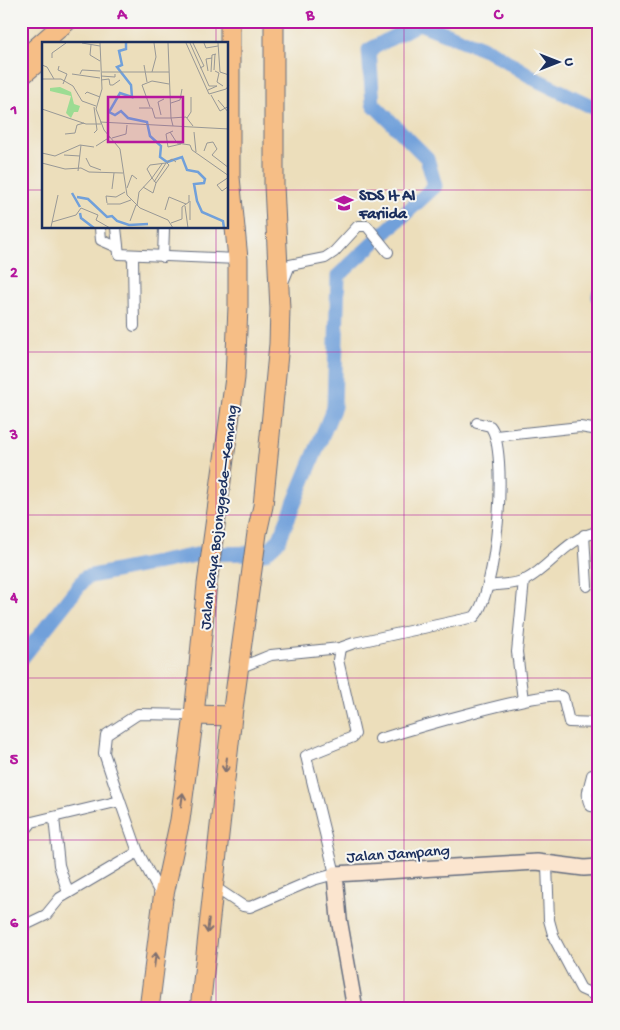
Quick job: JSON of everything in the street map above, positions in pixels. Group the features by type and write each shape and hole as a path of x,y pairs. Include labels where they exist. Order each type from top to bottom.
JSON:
{"highway":[{"path":"46,42 62,30 83,21"},
{"name":"Jalan Raya Bojonggede—Kemang","path":"149,1009 163,899 180,820 194,714 207,584 235,378 238,259 230,177 230,21"},
{"path":"200,1009 232,716 257,533 263,506 276,381 279,327 274,185 274,21"},
{"path":"21,61 42,45"},
{"path":"21,76 42,58"},
{"path":"194,714 232,716"}],"street":[{"path":"278,285 284,282 290,265 325,258 334,252 358,226 366,226 388,252"},
{"path":"100,229 101,240 117,247"},
{"path":"116,229 119,254 238,259"},
{"path":"163,257 164,229"},
{"path":"132,256 134,326"},
{"path":"239,668 271,655 340,648 354,643 474,617 478,612 488,586 500,504 496,436 488,424 477,423"},
{"path":"496,436 580,427 599,430"},
{"path":"488,586 524,580 584,535 599,532"},
{"path":"584,535 587,586"},
{"path":"523,700 517,652 524,580"},
{"path":"219,890 243,906 250,907 313,880 335,874 306,758 312,752 344,741 355,734 338,660 340,648"},
{"path":"380,738 523,700 560,694 569,722 599,722"},
{"path":"163,899 138,852 120,801 104,753 106,735 138,714 194,714"},
{"path":"592,775 588,791 588,803 591,806 599,807"},
{"path":"21,828 28,827 32,822 120,801"},
{"path":"54,818 59,865 68,893"},
{"path":"21,927 46,916 60,898 138,852"},
{"name":"Jalan Jampang","path":"354,1009 339,919 335,874 537,862 546,865 584,868 599,867"},
{"path":"546,865 549,920 554,938 576,983 585,993 599,997"}],"waterway":[{"path":"21,659 86,577 201,554 265,553 279,540 334,407 338,276 435,186 427,158 373,104 369,50 419,23 490,51 537,80 599,110"}],"place":[{"name":"SDS It Al Fariida","path":"344,203"}]}
